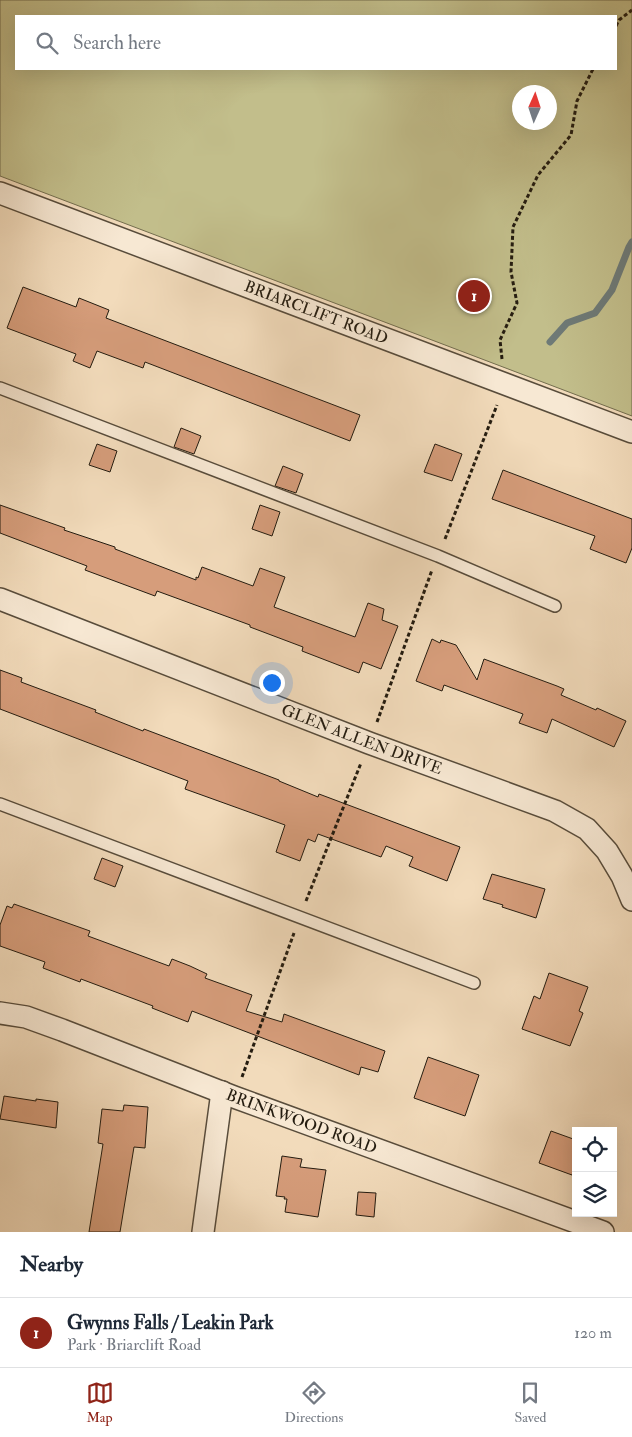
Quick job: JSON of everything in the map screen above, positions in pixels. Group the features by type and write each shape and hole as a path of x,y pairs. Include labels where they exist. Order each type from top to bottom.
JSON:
{"street":[{"name":"BRIARCLIFT ROAD","path":"0,192 503,392 632,432"},
{"name":"GLEN ALLEN DRIVE","path":"0,599 360,739 555,811 587,829 607,852 622,876 632,900"},
{"name":"BRINKWOOD ROAD","path":"0,1013 26,1017 222,1092 603,1232"},
{"path":"203,1232 222,1092"}],"lane":[{"path":"0,388 438,556 555,606"},
{"path":"0,804 474,983"}],"path":[{"path":"617,24 619,20 632,10"},
{"path":"442,546 503,392 500,340 517,302 510,272 513,227 538,175 571,135 576,101 592,70"},
{"path":"379,716 433,566"}],"shaded area":[{"path":"0,0 632,0 632,416 0,176"}],"building":[{"path":"23,287 76,307 79,298 109,310 106,318 360,415 350,441 145,362 143,368 97,351 90,368 73,361 76,354 7,328"},
{"path":"181,428 201,436 194,454 174,447"},
{"path":"97,444 117,451 110,472 89,465"},
{"path":"435,444 462,454 452,481 424,472"},
{"path":"283,466 303,474 296,493 275,486"},
{"path":"503,470 632,519 632,548 626,563 590,549 595,536 492,499"},
{"path":"0,505 65,528 64,530 115,547 115,549 196,580 202,567 253,586 260,568 285,577 274,607 355,637 368,603 384,609 382,620 398,626 381,669 363,662 359,673 302,651 303,647 250,627 250,625 157,591 155,596 85,570 87,566 0,533"},
{"path":"260,505 280,512 272,536 252,529"},
{"path":"432,639 440,643 441,640 456,645 477,680 484,659 564,689 561,695 626,721 614,747 552,719 547,733 519,723 523,714 444,685 442,691 416,681"},
{"path":"0,670 22,678 21,682 96,710 95,712 143,731 144,729 279,780 318,797 319,794 460,847 447,881 409,866 413,857 386,846 381,857 318,834 315,842 308,839 300,861 276,852 285,825 185,789 188,781 0,709"},
{"path":"102,858 123,866 115,887 94,879"},
{"path":"492,874 545,889 536,918 483,899"},
{"path":"14,904 90,931 88,936 169,966 172,959 190,966 207,974 205,978 252,995 246,1011 282,1022 284,1014 385,1051 378,1072 361,1067 359,1075 192,1011 188,1022 152,1008 153,1006 81,979 80,982 43,968 45,962 0,946 0,925 7,906 12,908"},
{"path":"549,973 588,987 579,1011 583,1013 570,1046 522,1029 534,996 540,999"},
{"path":"428,1057 479,1075 465,1116 414,1098"},
{"path":"4,1096 58,1102 56,1128 0,1119"},
{"path":"124,1105 148,1107 145,1148 134,1147 120,1232 89,1232 103,1144 98,1143 102,1109 123,1111"},
{"path":"551,1131 572,1139 572,1175 539,1163"},
{"path":"282,1156 302,1159 300,1167 326,1170 318,1217 285,1212 287,1199 276,1196"},
{"path":"358,1192 376,1193 374,1217 356,1215"}],"waterway":[{"path":"550,342 567,323 595,313 612,290 632,242"}],"place":[{"name":"Gwynns Falls / Leakin Park","path":"474,296"}]}
